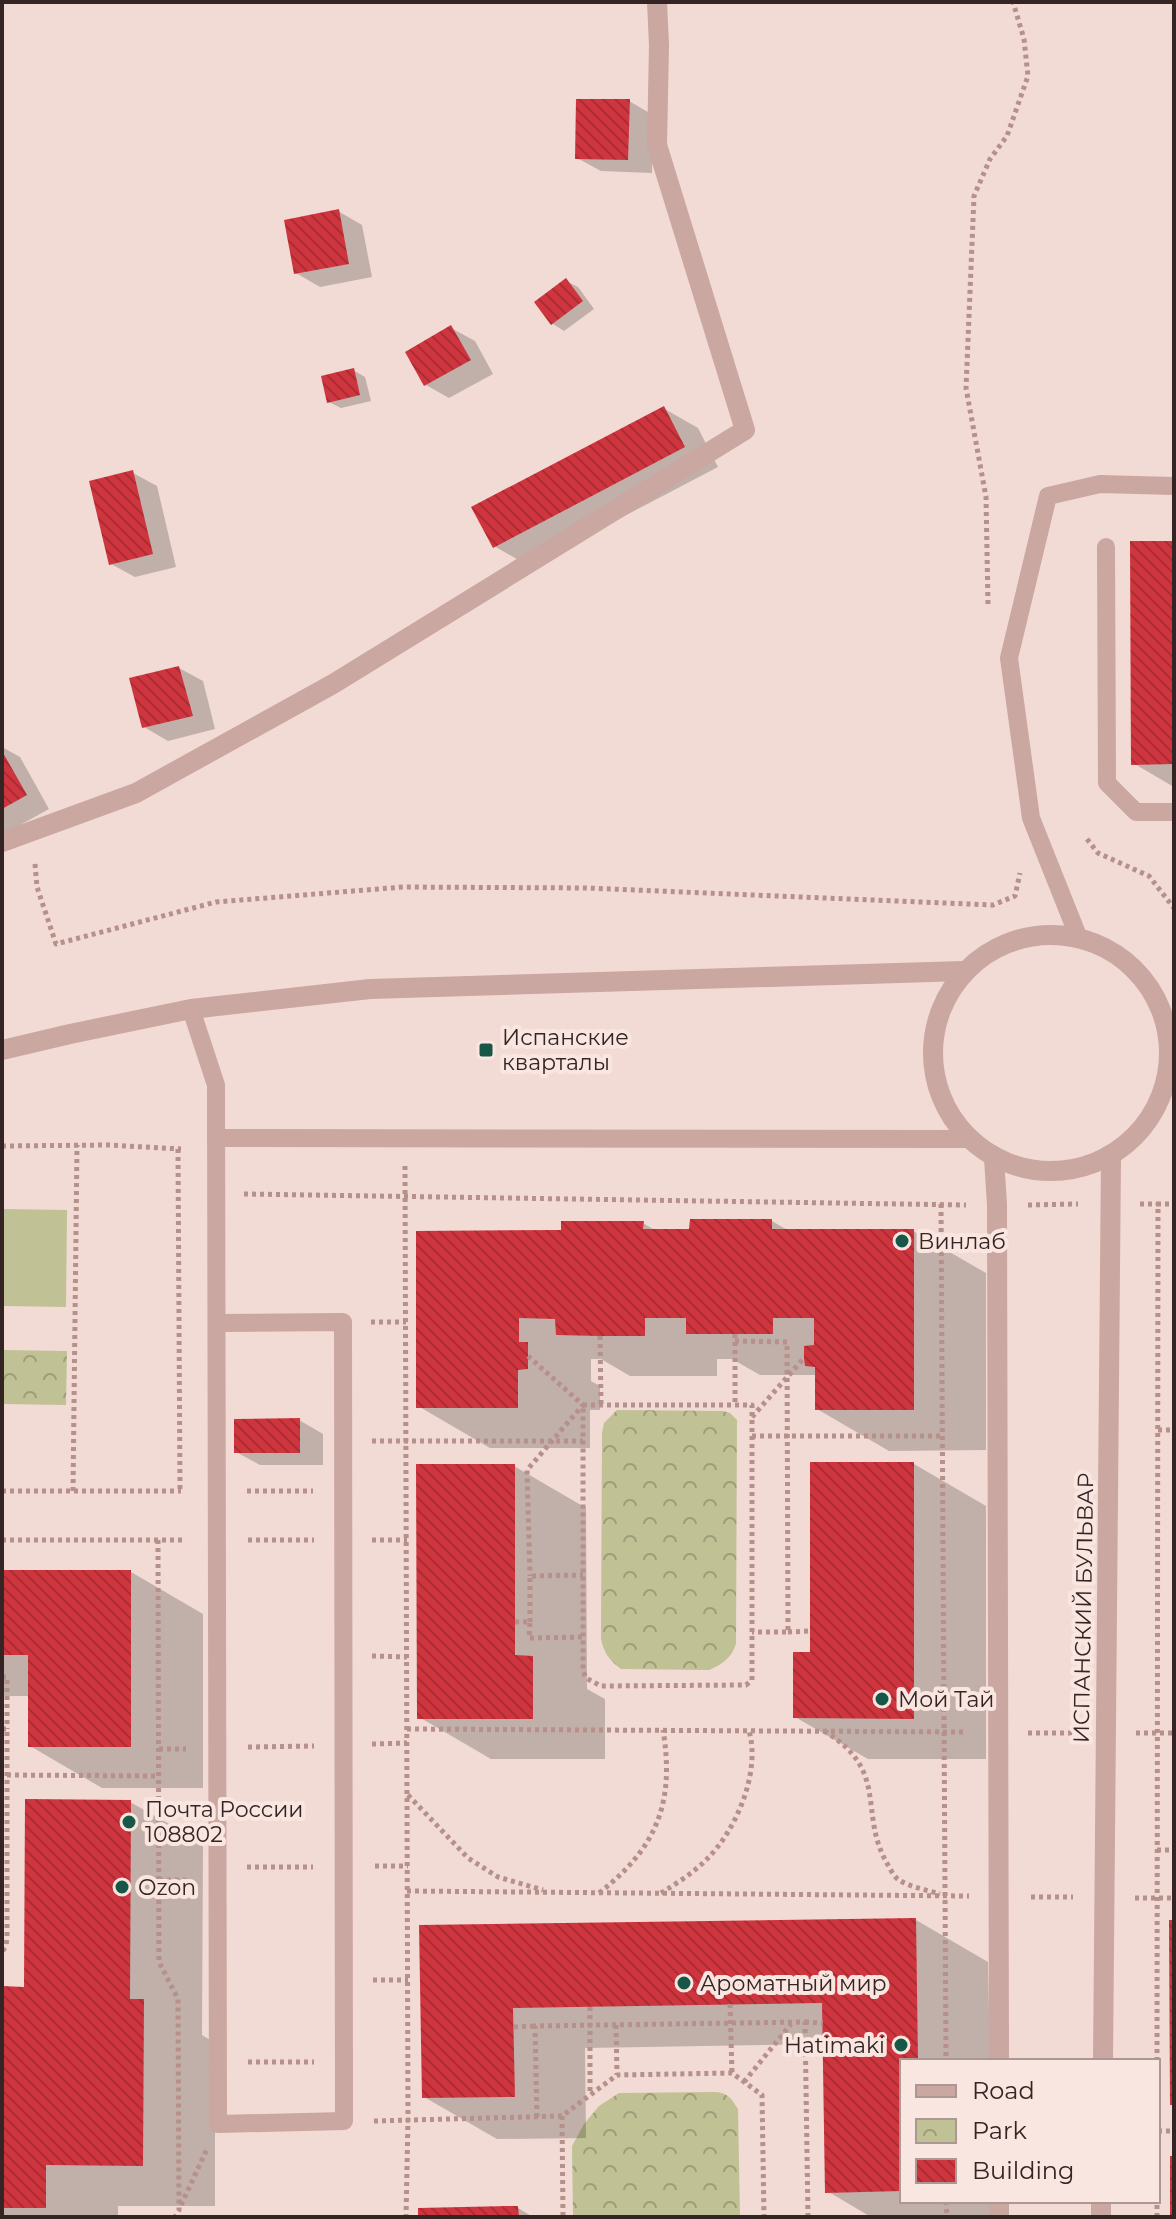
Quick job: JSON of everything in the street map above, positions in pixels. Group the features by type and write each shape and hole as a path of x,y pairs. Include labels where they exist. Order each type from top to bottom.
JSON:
{"street":[{"path":"2,842 136,793 333,684 745,430 657,145 657,2"},
{"path":"1037,934 1078,936 1116,953 1147,981 1165,1018 1170,1060 1168,1103 1141,1132 1111,1156 1073,1170 1033,1171 994,1158 968,1139 946,1110 933,1075 932,1037 943,1002 964,971 997,946 1037,934"},
{"path":"2,1050 191,1009 370,989 964,971"},
{"name":"ИСПАНСКИЙ БУЛЬВАР","path":"1103,2059 1111,1156"},
{"path":"994,1158 997,1205 999,2059"}],"lane":[{"path":"1078,936 1031,818 1009,658 1048,496 1100,484 1174,486"},
{"path":"1106,547 1107,783 1136,812 1174,812"},
{"path":"191,1009 216,1085 218,2124 344,2121 343,1322 217,1323"},
{"path":"216,1138 968,1139"}],"path":[{"path":"988,617 986,497 966,388 974,196 990,159 1007,136 1028,76 1024,39 1013,2"},
{"path":"33,831 37,887 56,944 216,902 403,887 586,888 993,905 1015,896 1020,871"},
{"path":"1087,839 1098,853 1149,876 1174,908"},
{"path":"73,1491 77,1145"},
{"path":"2,1146 178,1149 180,1491"},
{"path":"179,1194 997,1205 1174,1204"},
{"path":"405,1196 406,2217"},
{"path":"941,1204 946,2059"},
{"path":"1157,2059 1158,1204"},
{"path":"600,1336 601,1404"},
{"path":"735,1405 735,1338 787,1342 788,1632"},
{"path":"528,1356 583,1405 752,1405 752,1680 746,1685 594,1684 586,1678 583,1671 583,1405"},
{"path":"752,1417 804,1358"},
{"path":"583,1405 527,1470 529,1638 583,1637"},
{"path":"1158,1430 1174,1430"},
{"path":"752,1436 942,1436"},
{"path":"406,1441 583,1441"},
{"path":"2,1491 342,1491"},
{"path":"2,1540 407,1540"},
{"path":"158,1540 159,1962 178,1999 179,2210"},
{"path":"530,1576 583,1575"},
{"path":"515,1622 530,1622"},
{"path":"752,1632 810,1631"},
{"path":"2,1677 7,1677 7,1938 2,1952"},
{"path":"407,1729 1174,1733"},
{"path":"599,1893 620,1876 647,1846 660,1818 668,1776 663,1730"},
{"path":"660,1894 706,1860 729,1831 751,1777 754,1748 749,1731"},
{"path":"823,1731 840,1741 866,1774 873,1803 877,1846 897,1879 945,1896"},
{"path":"218,1748 343,1745"},
{"path":"7,1775 159,1776"},
{"path":"407,1794 468,1858 498,1877 551,1893"},
{"path":"1157,1850 1174,1850"},
{"path":"407,1891 1174,1898"},
{"path":"730,2004 732,2073"},
{"path":"590,2007 591,2095"},
{"path":"805,2022 808,2217"},
{"path":"744,2082 792,2023"},
{"path":"514,2027 823,2023"},
{"path":"616,2025 617,2075"},
{"path":"535,2026 537,2117"},
{"path":"179,2061 344,2062"},
{"path":"408,2120 562,2116 617,2075 732,2073 762,2095 764,2217"},
{"path":"562,2116 563,2217"},
{"path":"175,2217 218,2124"}],"green space":[{"path":"2,1209 67,1210 66,1307 2,1306"},
{"path":"2,1350 67,1351 66,1405 2,1404"},
{"path":"617,1410 723,1411 737,1420 736,1644 726,1660 709,1670 621,1669 604,1648 601,1639 602,1433 604,1423"},
{"path":"715,2092 729,2097 738,2109 740,2217 573,2217 572,2146 599,2106 619,2093"}],"building":[{"path":"576,99 630,99 628,160 575,159"},
{"path":"339,209 349,264 294,274 284,220"},
{"path":"566,278 583,301 551,325 534,302"},
{"path":"451,325 471,360 424,386 405,352"},
{"path":"354,368 360,395 327,403 321,376"},
{"path":"664,406 685,447 493,548 471,507"},
{"path":"133,470 153,554 109,565 89,481"},
{"path":"1130,541 1174,541 1174,764 1131,765"},
{"path":"179,666 193,716 142,728 129,678"},
{"path":"2,751 27,795 2,809"},
{"path":"690,1219 772,1219 772,1229 914,1229 914,1410 815,1410 815,1367 805,1366 804,1358 804,1346 814,1345 814,1318 773,1318 773,1334 686,1334 686,1318 645,1318 645,1336 600,1336 556,1335 555,1319 519,1318 519,1342 528,1342 528,1369 518,1370 518,1408 416,1408 416,1231 561,1230 561,1221 644,1221 643,1229 689,1229"},
{"path":"300,1418 300,1453 234,1453 234,1419"},
{"path":"810,1462 914,1462 914,1719 793,1718 793,1652 810,1652"},
{"path":"416,1464 515,1464 515,1655 533,1656 533,1719 417,1719"},
{"path":"2,1570 131,1570 131,1747 28,1747 28,1655 2,1655"},
{"path":"25,1799 131,1800 130,1999 144,1999 143,2166 46,2165 46,2208 2,2208 2,1986 24,1987"},
{"path":"916,1918 918,2059 900,2059 900,2191 825,2193 822,2003 513,2008 515,2097 422,2098 419,1925"},
{"path":"1169,1920 1174,1920 1174,2105 1170,2105"},
{"path":"1170,2156 1174,2156 1174,2217 1170,2217"},
{"path":"518,2206 519,2217 418,2217 418,2208"}],"place":[{"name":"Испанские кварталы","path":"486,1050"},
{"name":"Винлаб","path":"902,1241"},
{"name":"Мой Тай","path":"882,1699"},
{"name":"Почта России 108802","path":"129,1822"},
{"name":"Ozon","path":"122,1887"},
{"name":"Ароматный мир","path":"684,1983"},
{"name":"Hatimaki","path":"901,2045"}]}
